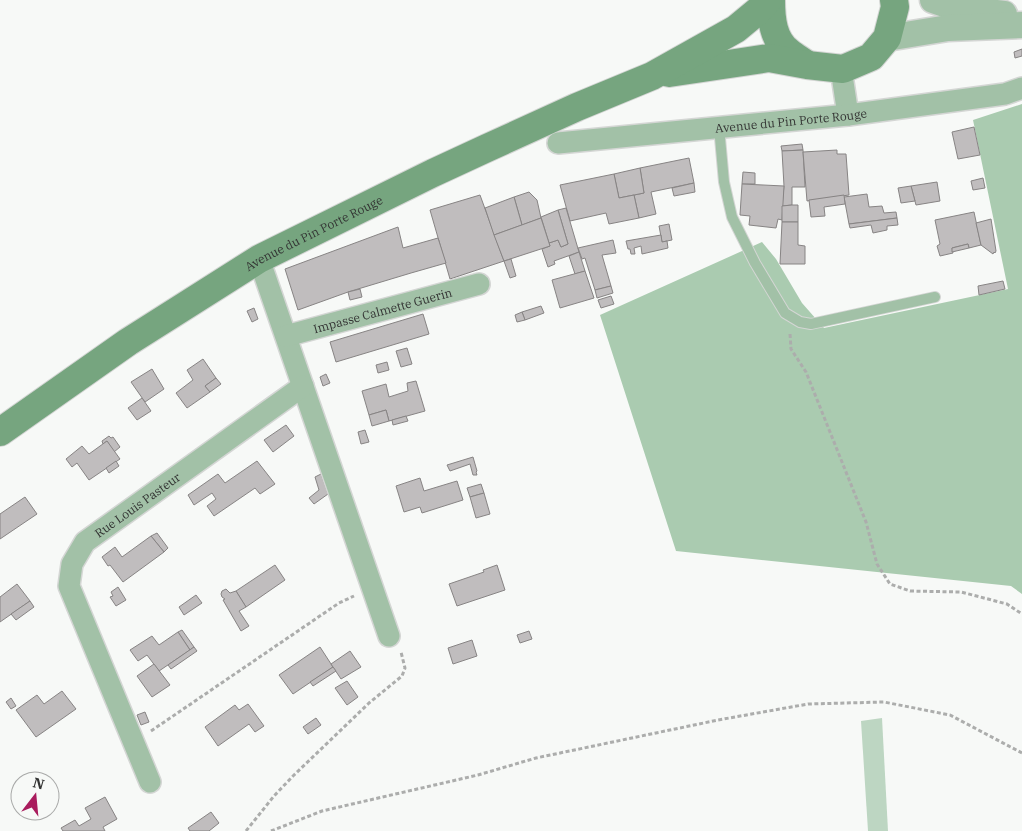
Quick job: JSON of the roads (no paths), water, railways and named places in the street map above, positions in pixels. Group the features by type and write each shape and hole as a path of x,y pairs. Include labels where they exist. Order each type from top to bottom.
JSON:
{"main road":[{"path":"769,0 771,19 778,37 787,51 808,65"},
{"name":"Avenue du Pin Porte Rouge","path":"0,432 128,342 259,260 460,160 577,106 652,76 736,29 769,0"},
{"path":"841,69 871,57 887,38 895,7 894,0"},
{"name":"Avenue du Pin Porte Rouge","path":"652,76 768,58 841,69"}],"street":[{"path":"933,0 953,7 1022,17"},
{"path":"887,38 948,28 1022,25"},
{"path":"841,69 848,115"},
{"name":"Avenue du Pin Porte Rouge","path":"558,143 848,115 1005,94 1022,88"},
{"path":"259,260 389,636"},
{"name":"Impasse Calmette Guerin","path":"286,336 479,284"},
{"name":"Rue Louis Pasteur","path":"150,782 69,586 72,564 85,542 303,386"}],"lane":[{"path":"719,127 724,182 732,217 755,263 784,313 800,322 811,324 935,297"}]}
